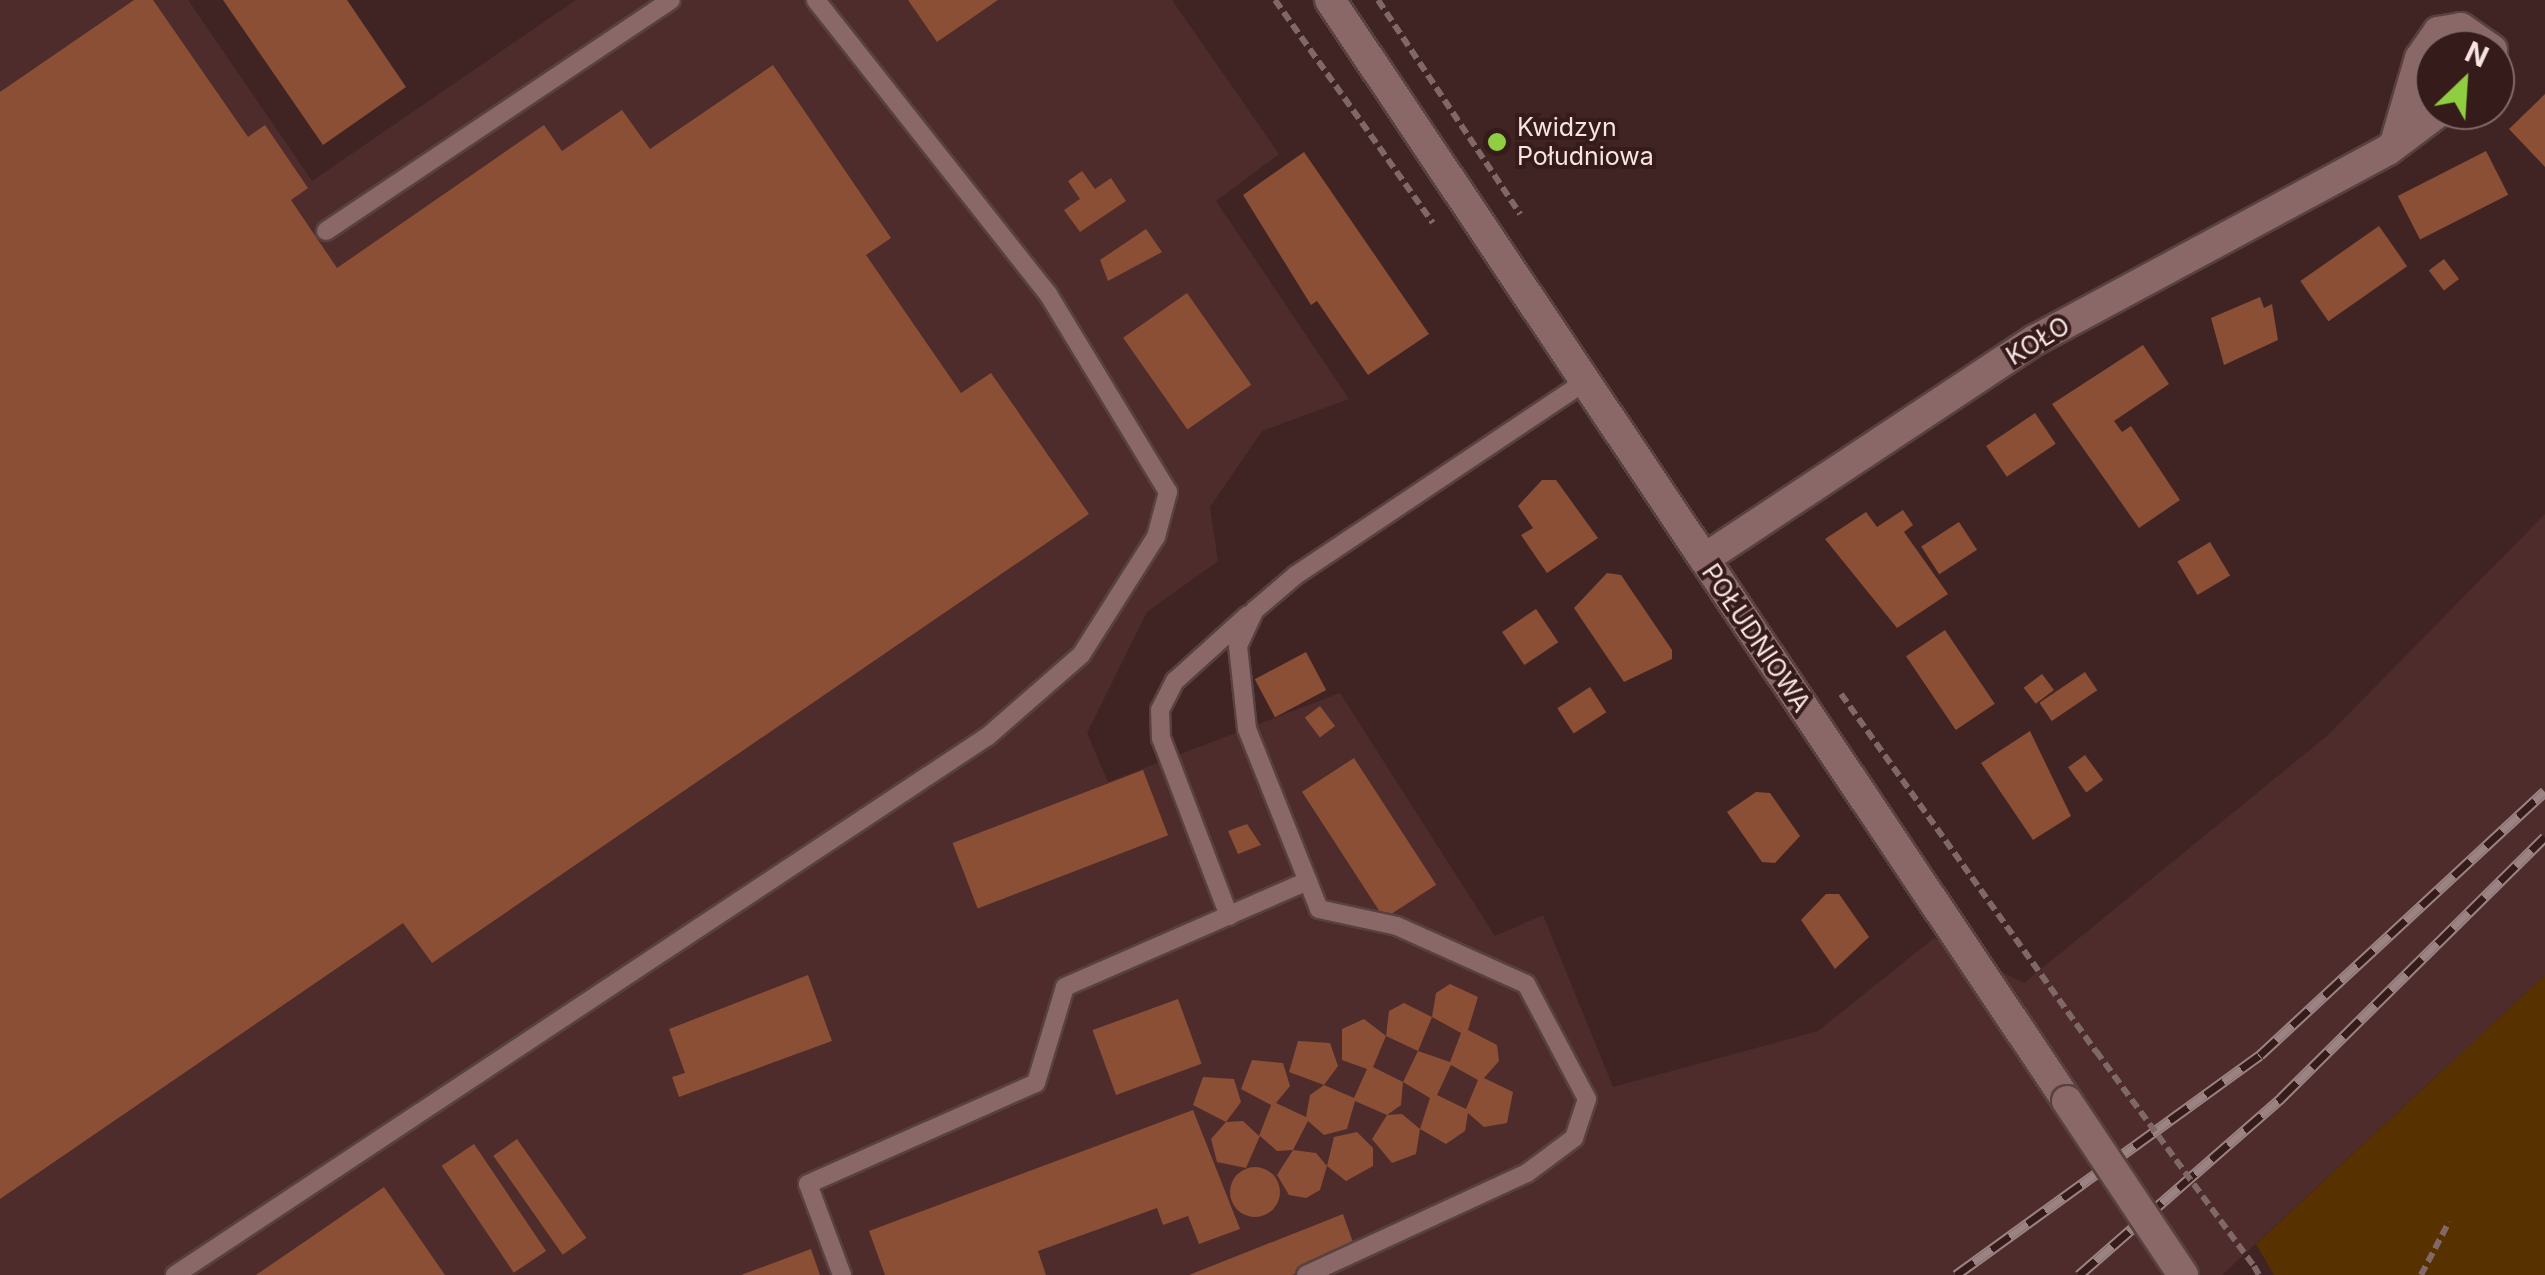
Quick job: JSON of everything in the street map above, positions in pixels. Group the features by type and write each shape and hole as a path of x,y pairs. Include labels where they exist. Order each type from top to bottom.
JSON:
{"street":[{"name":"POŁUDNIOWA","path":"1330,0 2183,1275"},
{"path":"2388,150 2415,86"},
{"name":"KOŁO","path":"1704,559 2035,340 2388,150 2415,130"}],"lane":[{"path":"326,231 671,0"},
{"path":"176,1275 988,736 1081,655 1156,538 1168,492 1048,294 820,1"},
{"path":"1228,916 1161,738 1160,710 1175,681 1255,610 1584,382"},
{"path":"1255,610 1238,646 1238,686 1319,909 1397,926 1526,984 1587,1100 1574,1138 1527,1173 1306,1275"},
{"path":"842,1275 808,1184 1036,1083 1065,986 1308,881"}],"path":[{"path":"2096,1050 2259,1275"},
{"path":"2422,1275 2448,1222"}],"shaded area":[{"path":"0,0 188,0 312,181 576,0 908,0 937,41 998,0 1172,0 1279,154 1216,201 1349,399 1262,431 1210,507 1218,561 1147,612 1087,733 1108,782 1340,693 1495,936 1543,915 1613,1087 1818,1031 1934,938 2024,983 2328,735 2545,514 2545,975 2222,1275 0,1275"},
{"path":"2545,975 2545,1275 2274,1275 2256,1244"}],"building":[{"path":"134,0 153,0 248,137 265,125 308,188 291,200 337,268 544,125 562,151 622,110 650,149 773,65 891,238 866,255 961,393 991,373 1089,514 432,963 403,923 0,1199 0,92"},
{"path":"223,0 347,0 406,87 323,145"},
{"path":"908,0 998,0 937,42"},
{"path":"2545,94 2545,167 2510,130 2515,130 2515,123"},
{"path":"2486,151 2508,195 2420,240 2398,196"},
{"path":"1304,152 1429,334 1368,375 1317,301 1311,305 1243,195"},
{"path":"1082,171 1095,189 1111,178 1126,201 1080,232 1064,210 1080,199 1068,181"},
{"path":"2379,226 2407,266 2328,321 2300,281"},
{"path":"1146,229 1162,252 1108,281 1100,260"},
{"path":"2444,259 2459,279 2444,290 2429,270"},
{"path":"1187,293 1251,385 1187,429 1123,338"},
{"path":"2260,297 2264,308 2272,304 2278,340 2224,365 2211,318"},
{"path":"2143,345 2169,384 2114,421 2122,432 2131,426 2180,500 2139,528 2052,404"},
{"path":"2035,413 2056,444 2007,477 1986,446"},
{"path":"1542,480 1556,480 1598,538 1547,573 1521,535 1533,528 1518,506"},
{"path":"1903,510 1913,525 1904,532 1948,594 1897,628 1825,539 1866,512 1877,527"},
{"path":"1959,522 1977,550 1939,574 1921,547"},
{"path":"2210,542 2230,575 2198,595 2177,562"},
{"path":"1607,573 1621,575 1672,650 1672,659 1624,682 1574,608"},
{"path":"1536,609 1558,642 1524,665 1502,632"},
{"path":"1945,630 1995,704 1956,730 1906,656"},
{"path":"1306,652 1326,690 1275,717 1255,679"},
{"path":"2085,672 2097,690 2052,721 2039,703"},
{"path":"2042,674 2054,690 2036,704 2024,688"},
{"path":"1590,687 1606,712 1574,733 1557,708"},
{"path":"1320,706 1335,726 1320,737 1305,717"},
{"path":"2030,731 2071,816 2033,840 1981,763"},
{"path":"2085,755 2103,780 2086,792 2068,767"},
{"path":"1354,758 1436,885 1384,918 1302,792"},
{"path":"1143,770 1168,835 978,908 953,843"},
{"path":"1756,792 1770,793 1800,836 1775,863 1762,862 1727,812"},
{"path":"1247,824 1261,845 1238,854 1228,831"},
{"path":"1826,894 1839,894 1869,937 1835,969 1801,920"},
{"path":"808,975 832,1041 679,1097 672,1077 685,1073 669,1029"},
{"path":"1450,984 1478,997 1468,1030 1497,1045 1499,1061 1484,1078 1513,1092 1507,1123 1484,1127 1468,1113 1465,1131 1446,1144 1420,1129 1430,1098 1403,1082 1418,1051 1450,1062 1461,1033 1432,1017 1436,993","holes":["1451,1065 1478,1080 1466,1109 1437,1095"]},
{"path":"1178,999 1202,1064 1116,1095 1092,1030"},
{"path":"1404,1003 1432,1017 1418,1051 1386,1036 1389,1011"},
{"path":"1364,1019 1386,1036 1373,1067 1403,1082 1401,1105 1387,1115 1355,1101 1347,1129 1324,1135 1308,1121 1293,1150 1277,1151 1260,1136 1246,1168 1217,1162 1211,1139 1226,1122 1243,1121 1259,1136 1271,1105 1241,1089 1252,1060 1283,1063 1290,1086 1276,1103 1306,1117 1310,1095 1324,1085 1354,1098 1367,1069 1342,1060 1342,1029"},
{"path":"1298,1041 1330,1043 1338,1066 1324,1085 1289,1072"},
{"path":"1203,1077 1234,1079 1241,1102 1226,1122 1193,1105"},
{"path":"1193,1110 1240,1229 1199,1244 1188,1216 1163,1225 1157,1208 1038,1251 1046,1275 885,1275 869,1231"},
{"path":"1402,1114 1420,1129 1416,1154 1392,1163 1372,1139 1387,1115"},
{"path":"1357,1132 1373,1148 1373,1166 1346,1181 1327,1166 1334,1137"},
{"path":"517,1139 586,1238 563,1255 493,1156"},
{"path":"474,1144 546,1251 514,1273 442,1166"},
{"path":"1293,1150 1316,1153 1327,1166 1320,1190 1306,1198 1289,1195 1277,1175"},
{"path":"1255,1167 1273,1174 1280,1192 1273,1210 1255,1217 1237,1210 1230,1192 1237,1174"},
{"path":"384,1187 445,1275 256,1275 326,1227"},
{"path":"1343,1214 1356,1251 1292,1275 1189,1275"},
{"path":"811,1249 820,1275 741,1275"}],"railway":[{"path":"1956,1275 2260,1055 2545,791"},
{"path":"2079,1275 2281,1098 2545,837"}],"place":[{"name":"Kwidzyn Południowa","path":"1497,142"}]}
